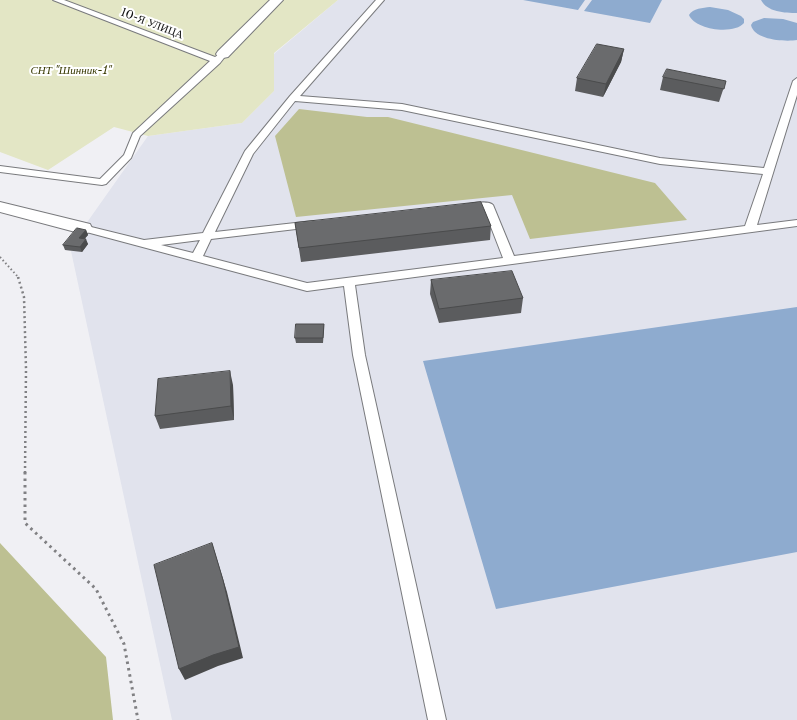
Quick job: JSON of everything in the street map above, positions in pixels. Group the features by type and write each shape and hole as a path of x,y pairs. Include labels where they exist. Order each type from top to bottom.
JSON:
{"street":[{"path":"220,57 278,0"},
{"path":"0,207 83,228"}],"lane":[{"name":"10-Я УЛИЦА","path":"57,0 220,57"},
{"path":"196,259 248,153 380,0"},
{"path":"0,169 102,182 128,156 136,135 220,57"},
{"path":"750,229 797,81"},
{"path":"294,98 402,107 660,161 768,171"},
{"path":"457,208 488,205 510,260"},
{"path":"140,244 324,222"},
{"path":"83,228 307,287 797,223"},
{"path":"349,281 359,356 437,720"}],"path":[{"path":"0,257 19,278 24,297 26,369 25,523 96,589 124,644 138,720"}],"shaded area":[{"path":"338,0 797,0 797,720 172,720 71,251 65,250 83,228 148,136 242,123 274,91 274,54"}],"green space":[{"name":"СНТ \"Шинник-1\"","path":"0,0 338,0 274,53 274,91 242,123 148,136 114,127 48,170 0,152"},
{"path":"299,109 367,117 388,117 655,183 687,220 530,239 512,195 296,217 275,136"},
{"path":"0,543 106,657 113,720 0,720"}],"water":[{"path":"523,0 585,0 578,10"},
{"path":"592,0 662,0 650,23 584,11"},
{"path":"761,0 797,0 797,13 777,11 767,7"},
{"path":"710,7 728,10 741,16 744,19 744,23 739,27 732,29 715,29 699,24 689,15 701,8"},
{"path":"764,18 783,19 797,23 797,40 785,41 771,39 758,34 753,30 751,25 753,22"},
{"path":"797,307 797,552 496,609 423,361"}],"building":[{"path":"597,44 624,49 606,84 577,78"},
{"path":"667,69 726,81 724,89 663,77"},
{"path":"481,202 491,226 299,248 295,223"},
{"path":"77,228 86,230 79,238 86,239 80,247 63,245"},
{"path":"512,271 523,298 439,309 431,280"},
{"path":"296,324 324,324 323,338 295,338"},
{"path":"230,371 231,406 155,416 158,379"},
{"path":"212,543 223,580 239,647 213,655 179,669 154,565"}]}
